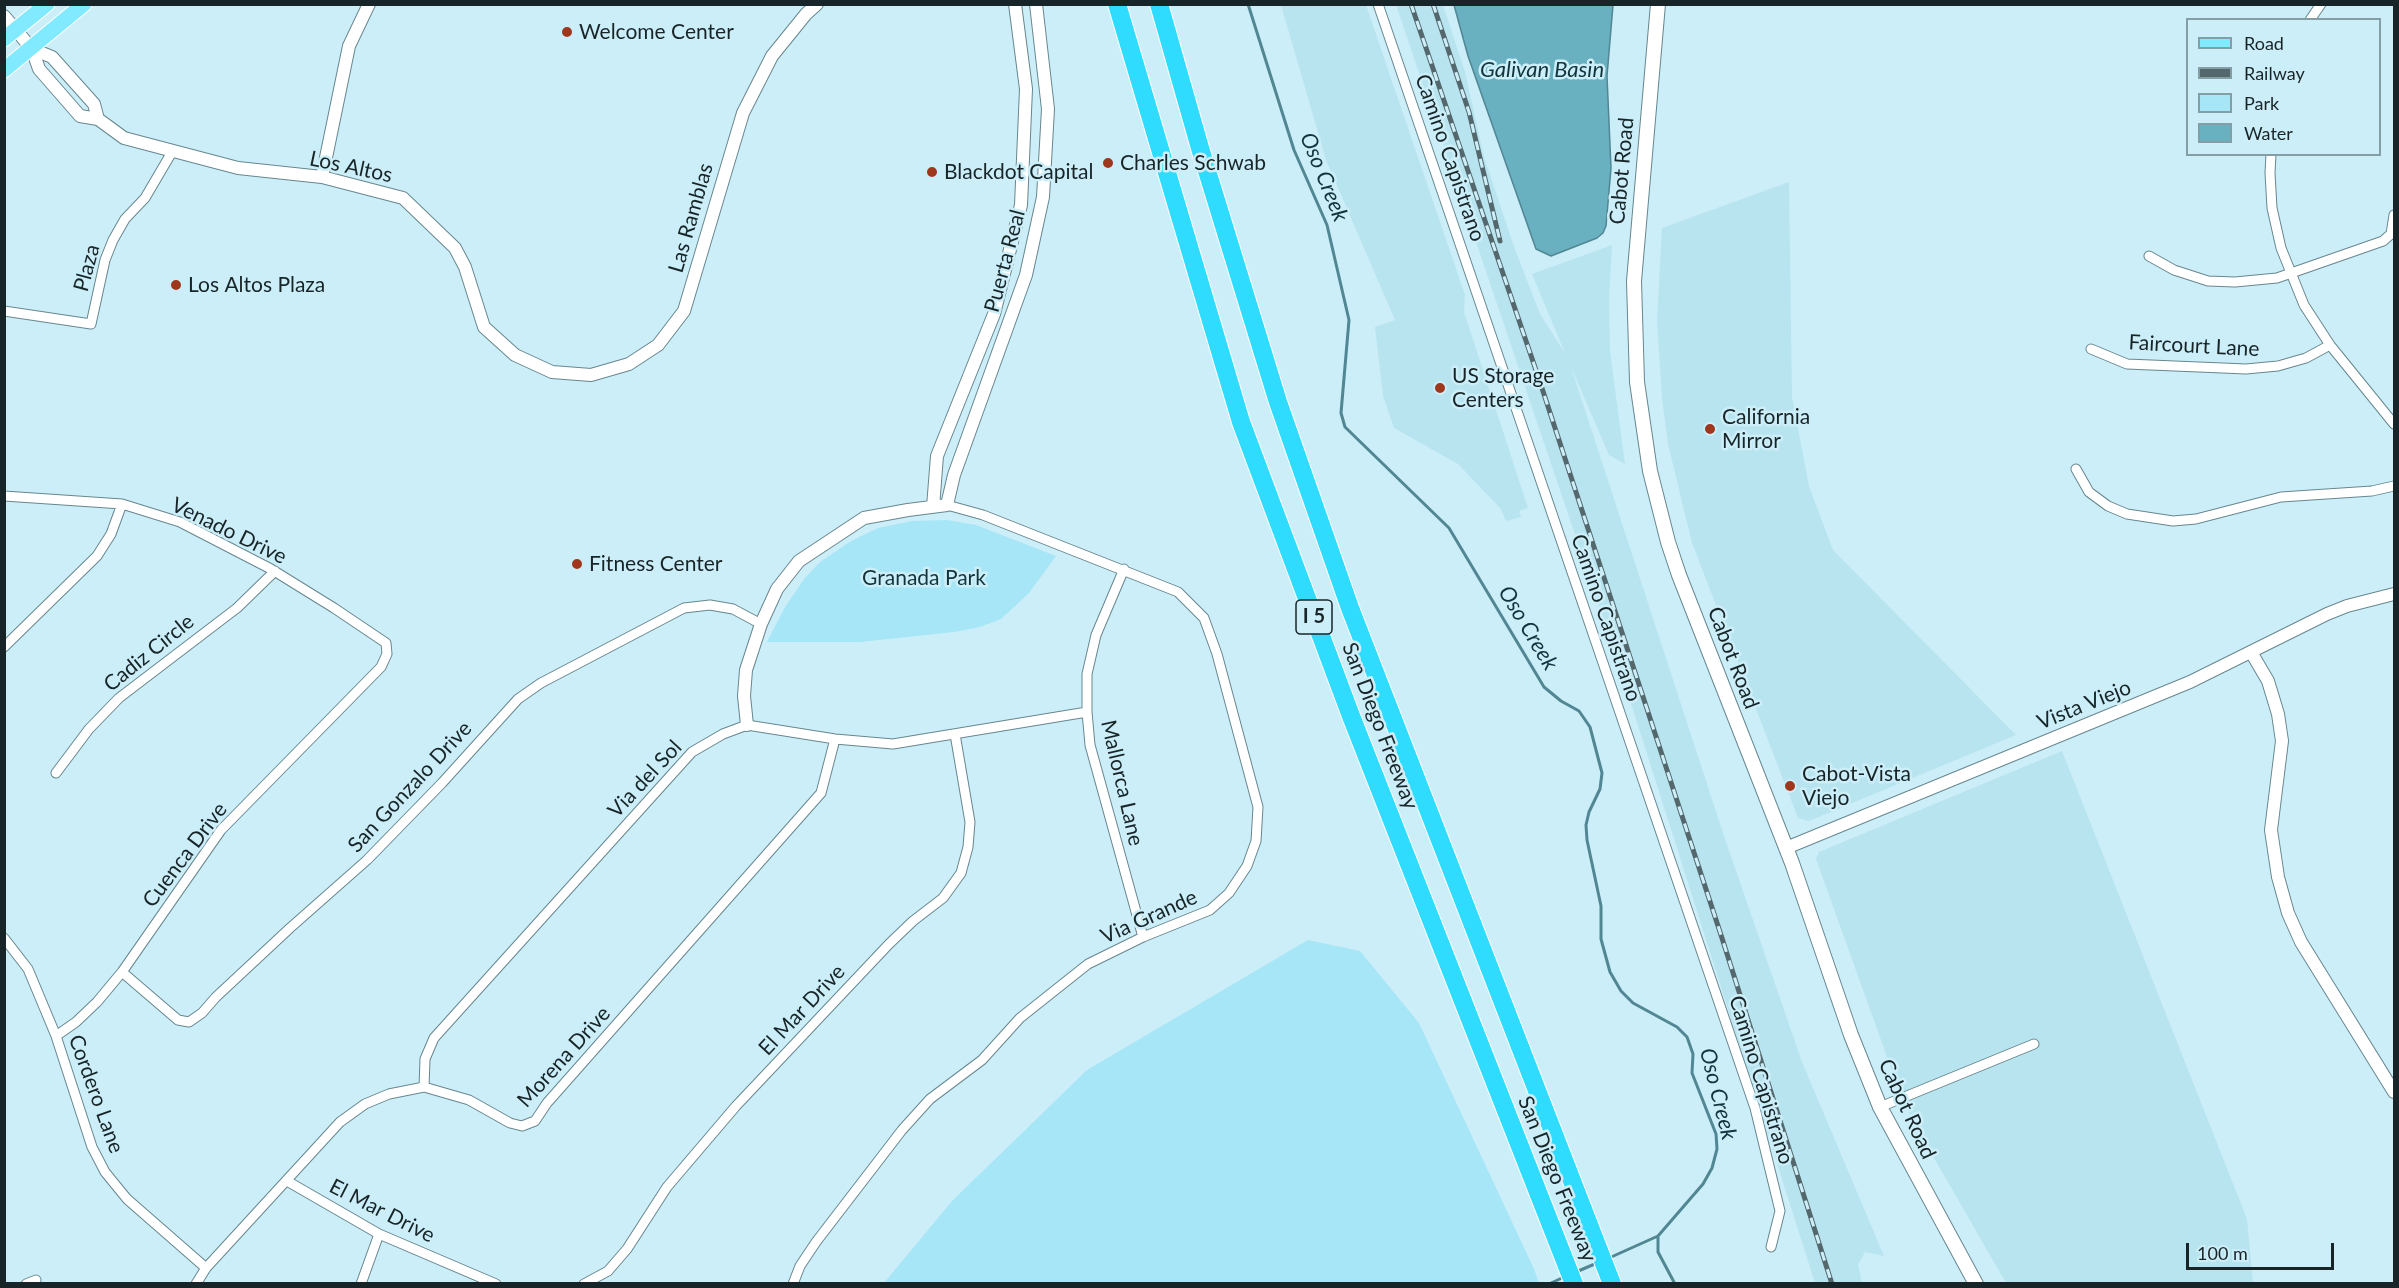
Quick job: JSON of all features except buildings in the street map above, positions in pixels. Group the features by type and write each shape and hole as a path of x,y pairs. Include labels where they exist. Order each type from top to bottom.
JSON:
{"highway":[{"name":"San Diego Freeway","path":"1117,4 1241,422 1347,706 1574,1284"},
{"name":"San Diego Freeway","path":"1160,4 1204,159 1278,402 1350,608 1612,1284"}],"main road":[{"path":"11,35 47,4"},
{"path":"4,70 84,4"},
{"name":"Cabot Road","path":"1658,4 1634,281 1637,382 1650,471 1668,542 1700,631 1786,848 1851,1035 1880,1107 1976,1284"}],"street":[{"path":"322,177 349,46 369,4"},
{"name":"Las Ramblas","path":"552,372 591,375 629,364 658,345 684,311 743,113 772,56 817,4"},
{"name":"Puerta Real","path":"933,507 937,456 994,314 1021,205 1026,88 1015,4"},
{"name":"Puerta Real","path":"947,505 954,475 1026,275 1043,197 1048,109 1036,4"},
{"name":"Camino Capistrano","path":"1378,4 1755,1108 1780,1211 1771,1247"},
{"path":"2311,18 2321,4"},
{"name":"Los Altos","path":"4,16 11,35 32,49 52,57 94,104 99,119"},
{"name":"Los Altos","path":"32,49 39,69 80,116 99,119 124,138 238,168 322,177 403,198 455,248 465,267 484,327 515,355 552,372"},
{"name":"Plaza","path":"4,311 92,324 105,260 113,240 125,219 145,198 172,152"},
{"path":"2271,156 2272,208 2281,248 2290,274 2304,304 2330,345 2394,424"},
{"path":"2149,256 2174,270 2208,280 2235,282 2290,274 2389,238 2394,215"},
{"name":"Faircourt Lane","path":"2091,349 2127,364 2246,369 2278,366 2306,358 2330,345"},
{"path":"2076,469 2089,492 2108,506 2127,514 2173,521 2196,519 2281,497 2372,491 2394,486"},
{"name":"Venado Drive","path":"4,496 122,504 180,522 275,571 386,643"},
{"path":"4,647 97,556 111,534 122,504"},
{"path":"947,505 864,518 799,561 777,589 761,624 746,670 744,696 747,725 835,739 893,744 1087,712"},
{"name":"Via Grande","path":"793,1284 800,1266 816,1242 902,1130 930,1099 982,1060 1020,1018 1088,964 1143,937 1210,910 1229,893 1247,866 1256,840 1258,807 1217,654 1204,618 1178,592 983,515 947,505"},
{"name":"Mallorca Lane","path":"1124,569 1096,635 1087,674 1087,712 1090,745 1143,937"},
{"name":"Cadiz Circle","path":"56,773 89,729 119,698 237,608 275,571"},
{"name":"Vista Viejo","path":"1786,848 2190,682 2327,614 2347,606 2394,594"},
{"name":"San Gonzalo Drive","path":"122,972 178,1020 189,1022 202,1013 290,928 367,860 442,783 518,699 542,683 684,608 710,605 733,609 761,624"},
{"name":"Cuenca Drive","path":"56,1036 76,1022 97,1002 122,972 221,830 381,667 387,654 386,643"},
{"path":"2251,652 2268,681 2278,714 2282,741 2271,830 2278,877 2288,913 2301,942 2394,1092"},
{"name":"Via del Sol","path":"424,1087 425,1059 434,1038 693,752 723,734 747,725"},
{"name":"El Mar Drive","path":"584,1284 608,1270 627,1249 667,1187 736,1106 889,944 943,898 961,873 968,847 970,822 955,734"},
{"name":"Morena Drive","path":"196,1284 206,1268 340,1122 365,1104 389,1094 424,1087 469,1100 510,1123 522,1126 535,1121 547,1103 821,793 835,739"},
{"name":"Cordero Lane","path":"4,938 28,969 56,1036 92,1147 105,1172 127,1199 206,1268"},
{"path":"1880,1107 2034,1044"},
{"name":"El Mar Drive","path":"287,1181 380,1234 496,1284"},
{"path":"361,1284 380,1234"},
{"path":"26,1284 36,1280"}],"shaded area":[{"path":"1281,5 1366,5 1465,295 1464,312 1528,508 1519,511 1521,517 1506,521 1501,509 1458,464 1394,428 1383,396 1375,327 1395,320 1326,160"},
{"path":"1396,5 1443,5 1465,72 1484,157 1513,244 1540,314 1565,353 1532,274 1612,245 1609,300 1610,351 1625,464 1609,455 1571,367 1724,836 1802,1062 1884,1256 1865,1252 1858,1265 1862,1283 1815,1283 1615,653"},
{"path":"1789,182 1792,397 1809,486 1833,550 2016,735 1809,821 1798,818 1692,543 1668,444 1662,398 1657,320 1662,228"},
{"path":"2062,751 2247,1219 2253,1283 2006,1283 1911,1118 1816,859 1819,852"}],"green space":[{"name":"Granada Park","path":"947,520 976,525 1056,556 1029,593 1001,619 980,627 860,642 767,642 785,607 804,579 820,562 851,541 878,528 912,521"},
{"path":"1308,940 1360,951 1419,1023 1539,1283 884,1283 952,1201 1087,1070"}],"water":[{"name":"Galivan Basin","path":"1454,5 1613,5 1607,76 1611,168 1606,226 1597,238 1551,256 1536,249 1468,56"}],"waterway":[{"name":"Oso Creek","path":"1248,4 1294,150 1327,225 1349,320 1341,413 1345,427 1449,528 1544,687 1561,701 1579,711 1590,727 1602,773 1600,789 1589,812 1586,825 1587,840 1601,906 1601,939 1610,972 1621,991 1633,1003 1677,1027 1687,1037 1693,1054 1692,1073 1716,1134 1717,1149 1712,1168 1703,1184 1658,1236 1609,1258"},
{"path":"1658,1236 1658,1252 1675,1284"},
{"name":"Oso Creek","path":"1576,1272 1597,1263"},
{"name":"Oso Creek","path":"1549,1284 1564,1277"}],"railway":[{"path":"1411,4 1539,379 1721,935 1832,1284"},
{"path":"1433,4 1469,112 1500,241"}],"place":[{"name":"Welcome Center","path":"567,32"},
{"name":"Charles Schwab","path":"1108,163"},
{"name":"Blackdot Capital","path":"932,172"},
{"name":"Los Altos Plaza","path":"176,285"},
{"name":"US Storage Centers","path":"1440,388"},
{"name":"California Mirror","path":"1710,429"},
{"name":"Fitness Center","path":"577,564"},
{"name":"Cabot-Vista Viejo","path":"1790,786"}]}
